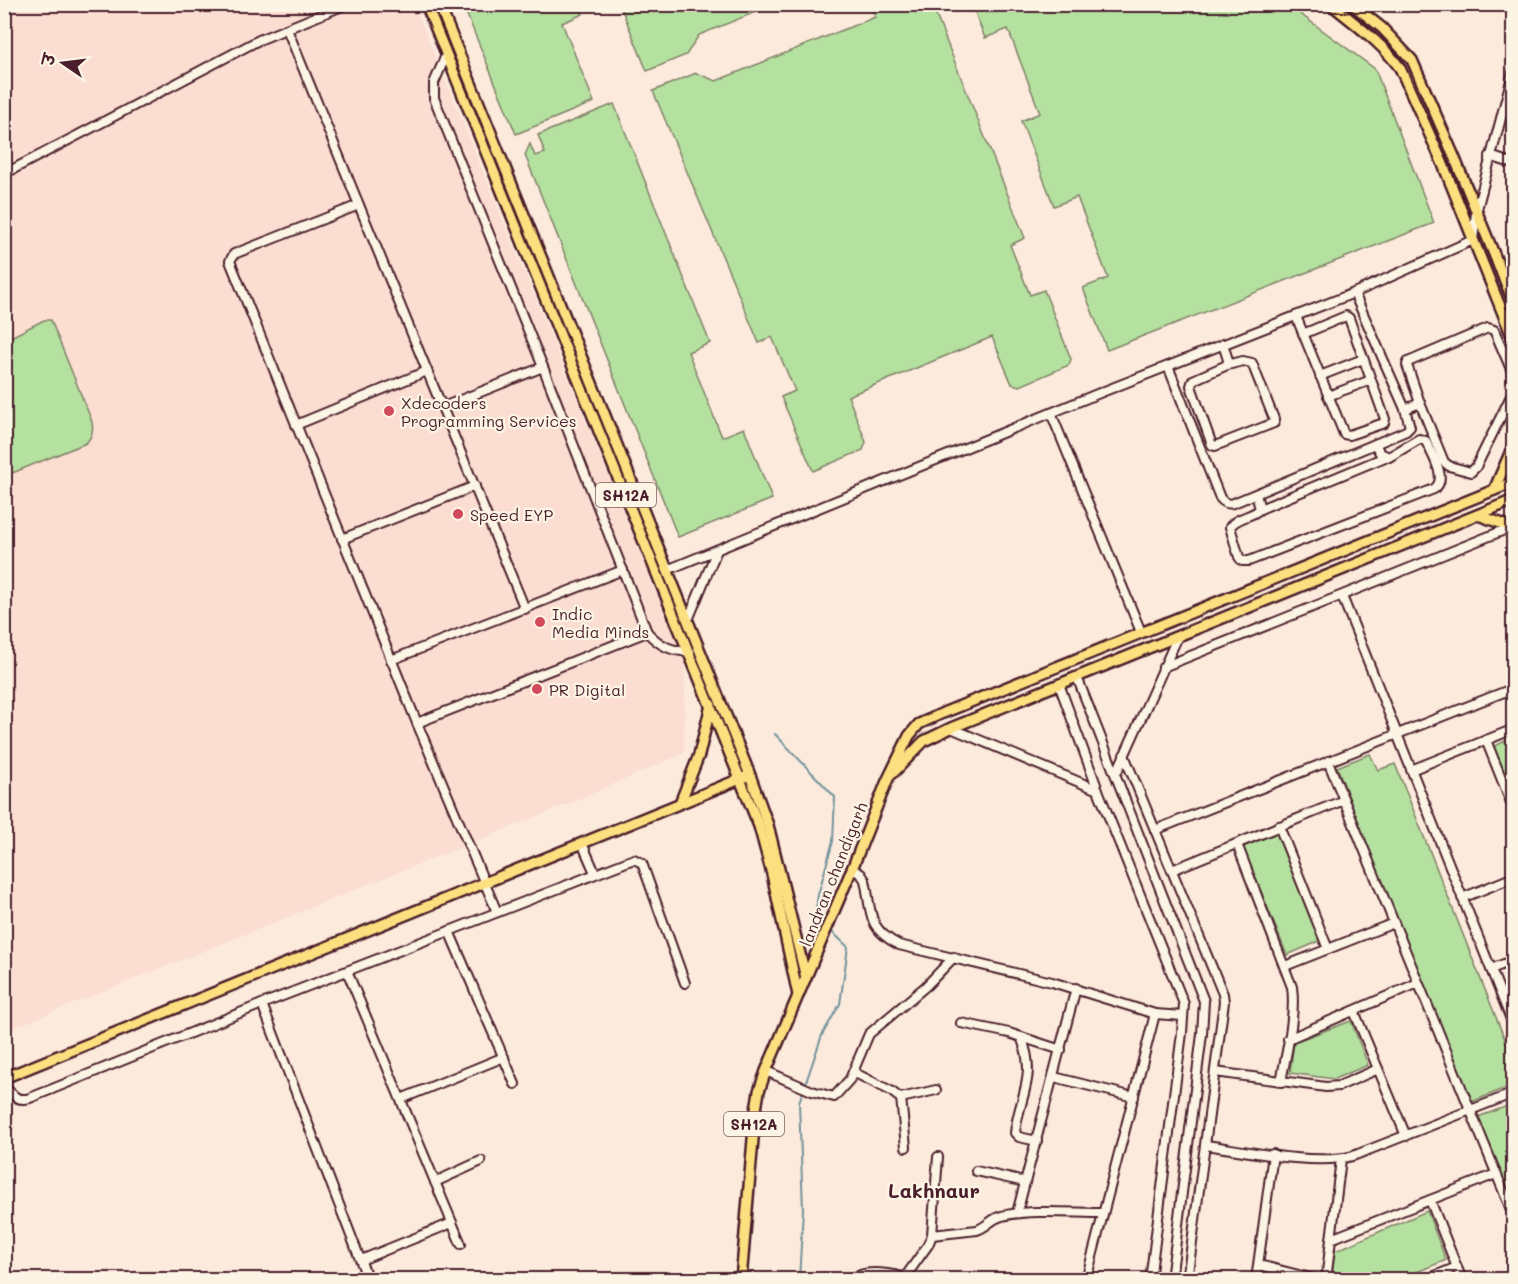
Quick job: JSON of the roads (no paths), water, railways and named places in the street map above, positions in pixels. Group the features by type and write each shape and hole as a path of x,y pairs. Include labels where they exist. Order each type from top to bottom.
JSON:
{"main road":[{"name":"SH12A","path":"426,4 663,572 688,620 745,777 772,874 798,994"},
{"name":"SH12A","path":"440,4 663,572 711,705 771,834 806,978 759,1091 741,1280"},
{"path":"1331,4 1373,38 1392,56 1400,68 1438,152 1514,341"},
{"path":"1352,4 1382,28 1412,60 1514,303"},
{"path":"1494,490 1514,444"},
{"name":"landran chandigarh","path":"806,978 887,781 909,736 919,724 1514,482"},
{"path":"887,781 924,741 951,728 1514,500"},
{"path":"1478,515 1513,527"},
{"path":"680,803 699,755 711,705"},
{"path":"4,1078 745,777"}],"street":[{"path":"4,174 259,40 347,4"},
{"path":"287,29 525,609"},
{"path":"446,55 434,83 434,98 647,632 657,643 668,649 690,652"},
{"path":"663,572 1051,413 1354,293 1473,240 1476,213 1514,69"},
{"path":"1490,156 1514,164"},
{"path":"359,205 234,254 231,257 231,265 391,660 497,912"},
{"path":"1168,366 1220,498 1230,504 1256,494 1406,431 1410,427 1405,409 1354,293"},
{"path":"1296,316 1303,334 1328,396 1344,434 1349,435 1384,423 1385,418 1349,318 1346,316 1303,334"},
{"path":"1514,376 1494,330 1488,328 1408,362 1407,365 1444,462 1449,466 1471,472 1476,467 1514,390"},
{"path":"1223,344 1228,360 1227,365"},
{"path":"1320,376 1363,359"},
{"path":"1243,361 1252,363 1274,419 1272,425 1215,446 1212,445 1191,386 1193,380 1227,365 1243,361"},
{"path":"443,406 543,367"},
{"path":"296,425 427,371"},
{"path":"1328,396 1371,380"},
{"path":"1405,409 1420,404"},
{"path":"1051,413 1141,632"},
{"path":"1419,439 1426,441 1442,478 1439,486 1434,489 1249,561 1242,561 1230,527 1233,522 1257,513 1260,509 1389,457 1419,439"},
{"path":"1375,444 1385,457"},
{"path":"342,539 475,486"},
{"path":"1256,494 1260,509"},
{"path":"1163,667 1513,527"},
{"path":"688,620 717,550"},
{"path":"391,660 623,570"},
{"path":"1342,596 1514,1027"},
{"path":"417,723 647,632"},
{"path":"1116,774 1178,636"},
{"path":"1077,677 1204,1001 1202,1034 1171,1280"},
{"path":"1059,684 1098,790 1184,1004 1150,1280"},
{"path":"1155,831 1514,688"},
{"path":"951,728 1098,790"},
{"path":"1411,770 1514,729"},
{"path":"1486,740 1514,810"},
{"path":"1124,755 1223,994 1224,1007 1187,1280"},
{"path":"1328,761 1514,1216"},
{"path":"1172,870 1344,800"},
{"path":"1279,826 1328,949"},
{"path":"582,843 595,873"},
{"path":"1237,844 1285,966 1293,994 1281,1082"},
{"path":"4,1086 16,1098 24,1100 30,1098 631,859 640,861 685,983"},
{"path":"852,869 861,874 865,880 873,923 881,933 899,945 1076,988 1155,1014 1183,1016"},
{"path":"1462,898 1514,877"},
{"path":"1285,966 1394,923"},
{"path":"449,931 515,1084"},
{"path":"766,1071 801,1087 830,1097 834,1096 850,1079 869,1034 926,986 954,957"},
{"path":"1491,969 1514,960"},
{"path":"347,971 461,1244"},
{"path":"1288,1039 1418,983"},
{"path":"1017,1213 1076,988"},
{"path":"262,1005 368,1280"},
{"path":"1354,1011 1406,1136"},
{"path":"1086,1280 1155,1014"},
{"path":"961,1023 1021,1036 1061,1050"},
{"path":"1021,1036 1026,1048 1028,1080 1015,1133 1019,1137 1037,1141"},
{"path":"401,1099 504,1057"},
{"path":"1215,1072 1334,1087 1378,1070"},
{"path":"853,1072 880,1087 891,1090 895,1096 901,1098 936,1090"},
{"path":"1054,1077 1134,1098"},
{"path":"1206,1145 1327,1160 1341,1159 1514,1093"},
{"path":"901,1098 906,1147"},
{"path":"1256,1280 1273,1154"},
{"path":"852,1280 856,1276 879,1274 903,1279 921,1255 933,1235 938,1157"},
{"path":"1326,1280 1341,1159"},
{"path":"435,1182 481,1161"},
{"path":"976,1171 1025,1182"},
{"path":"1331,1239 1496,1174"},
{"path":"1430,1200 1462,1280"},
{"path":"933,1235 977,1230 996,1218 1017,1213 1102,1213"},
{"path":"1179,1216 1195,1221"},
{"path":"361,1260 452,1223"},
{"path":"1259,1265 1318,1280"},
{"path":"1425,1280 1457,1267"}],"waterway":[{"path":"775,734 835,797 833,841 818,895 815,916 825,926"},
{"path":"805,1085 822,1035 840,1004 848,947 830,930"},
{"path":"799,1280 803,1209 799,1103 803,1090"}],"place":[{"name":"Xdecoders Programming Services","path":"389,411"},
{"name":"Speed EYP","path":"458,514"},
{"name":"Indic Media Minds","path":"540,622"},
{"name":"PR Digital","path":"537,689"}],"district":[{"name":"Lakhnaur","path":"934,1190"}]}
